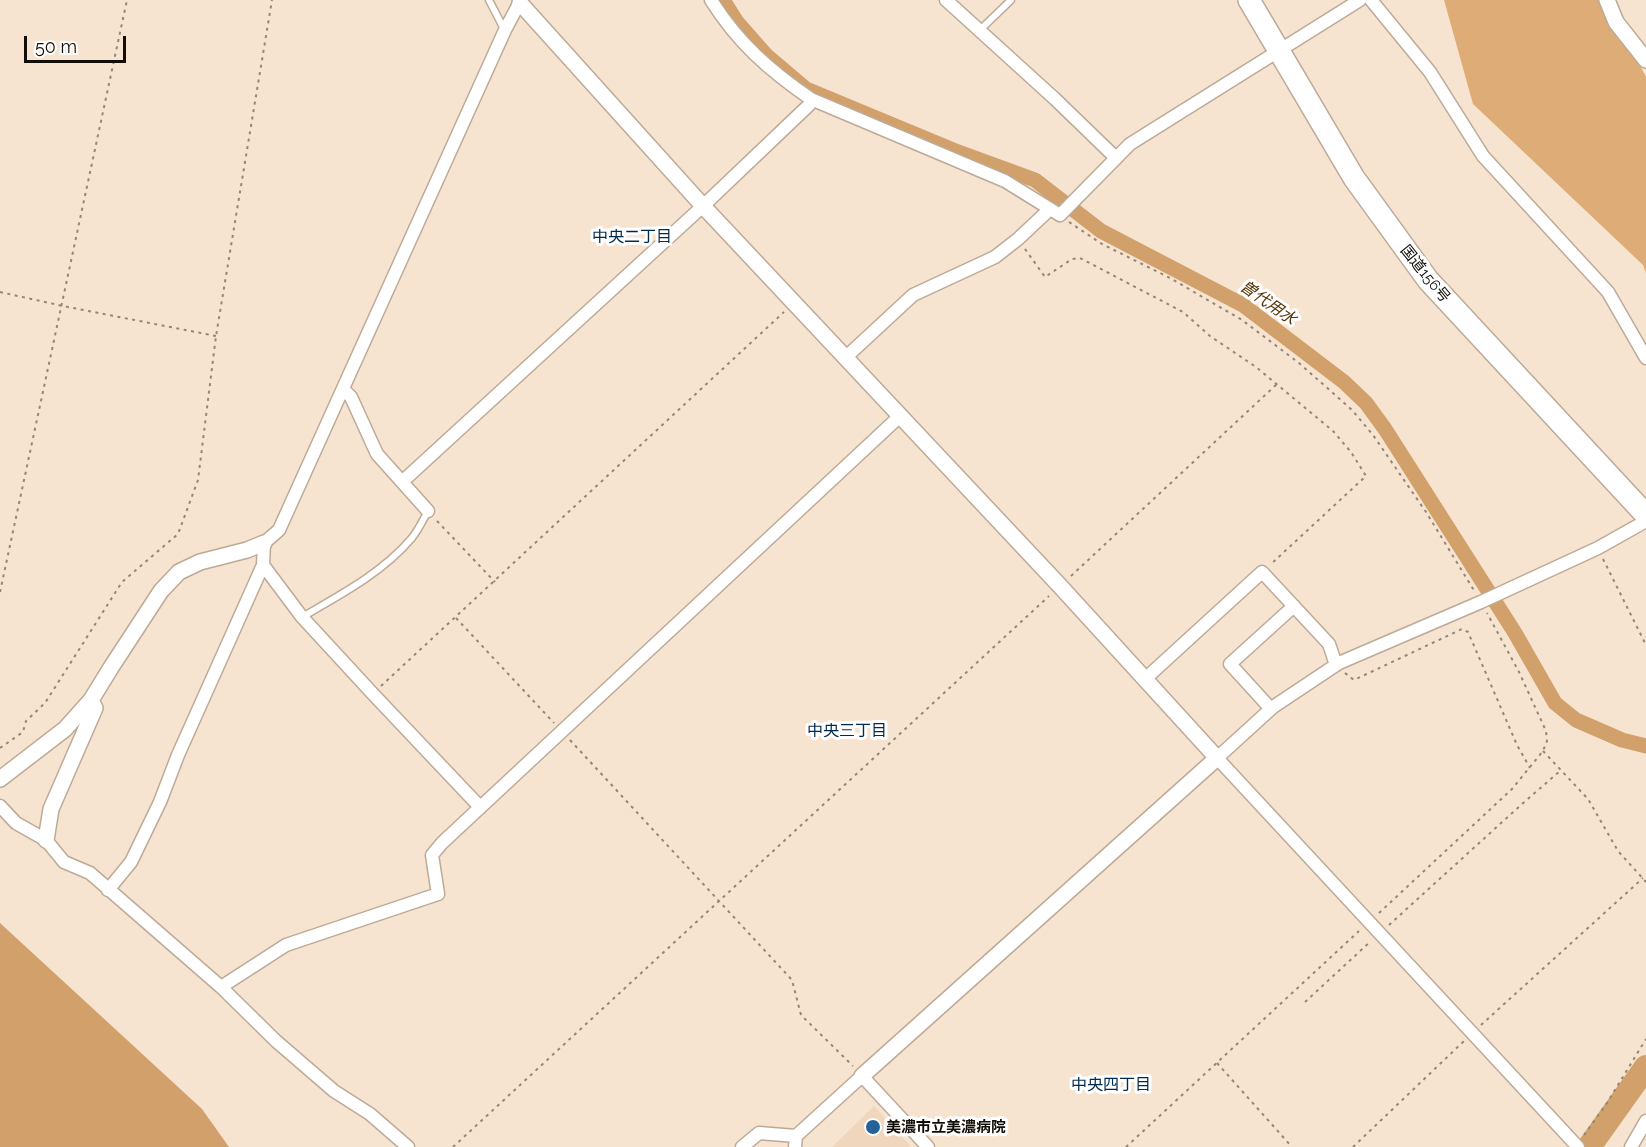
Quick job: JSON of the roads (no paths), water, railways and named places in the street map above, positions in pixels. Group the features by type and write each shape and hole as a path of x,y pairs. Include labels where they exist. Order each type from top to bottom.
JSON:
{"highway":[{"name":"国道156号","path":"1249,0 1354,178 1428,280 1646,515"}],"street":[{"path":"711,0 746,48 783,80 811,99 1005,181 1055,212"},
{"path":"946,0 1116,158"},
{"path":"846,358 914,295 995,257 1055,212 1075,200 1130,144 1360,0"},
{"path":"1371,0 1430,72 1483,156 1608,292 1646,358"},
{"path":"1608,0 1616,22 1646,60"},
{"path":"0,779 65,729 91,700 161,591 179,573 200,562 248,550 264,543 279,530 505,30 521,1 703,206 1060,586 1577,1146"},
{"path":"403,481 703,206 809,105 811,99"},
{"path":"343,389 351,397 377,454 429,511"},
{"path":"221,987 286,945 438,894 432,855 480,807 900,416"},
{"path":"742,1147 759,1133 796,1142 862,1076 1271,709 1338,664 1598,548 1646,521"},
{"path":"108,890 131,862 160,802 178,755 263,565 264,543"},
{"path":"263,565 302,617 480,807"},
{"path":"1145,679 1262,572 1329,644 1338,664"},
{"path":"1271,709 1230,664 1294,606"},
{"path":"46,840 51,809 95,708 91,700"},
{"path":"0,806 16,823 46,840 64,862 90,873 221,987 276,1041 334,1091 370,1114 408,1147"},
{"path":"862,1076 928,1147"},
{"path":"1631,1147 1646,1120"}],"lane":[{"path":"489,0 505,30"},
{"path":"980,30 1011,0"},
{"path":"302,617 348,590 391,560 412,538 429,511"}],"waterway":[{"name":"曽代用水","path":"723,0 737,22 766,55 806,89 953,150 1035,180 1101,231 1243,305 1344,382 1366,403 1385,429 1515,633 1555,703 1576,720 1622,740 1646,746"},
{"path":"1589,1147 1646,1067"}],"place":[{"name":"美濃市立美濃病院","path":"873,1127"}],"district":[{"name":"中央二丁目","path":"632,237"},
{"name":"中央三丁目","path":"847,731"},
{"name":"中央四丁目","path":"1111,1085"}]}
